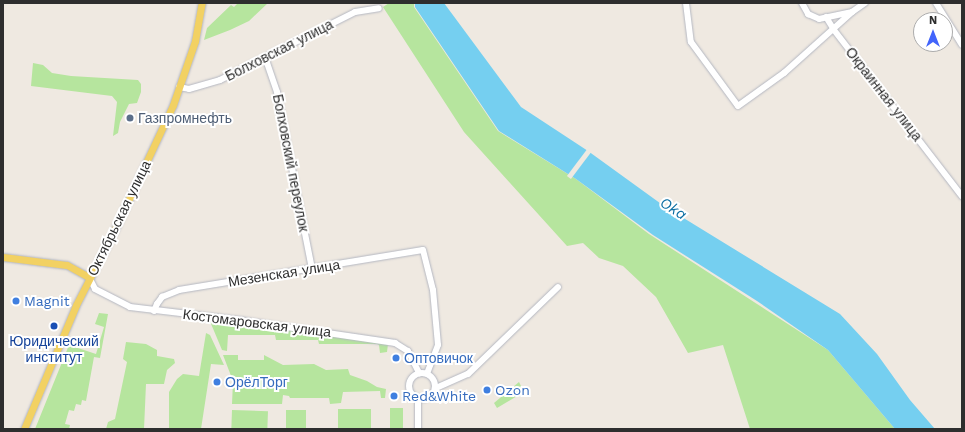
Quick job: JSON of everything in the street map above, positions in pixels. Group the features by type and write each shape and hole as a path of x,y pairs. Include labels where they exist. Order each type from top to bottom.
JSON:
{"main road":[{"name":"Октябрьская улица","path":"24,429 89,277 135,187 179,87 195,41 202,3"},
{"path":"3,257 67,265 89,277"}],"street":[{"path":"686,3 692,42 738,106 784,73 834,30 852,12 865,3"},
{"path":"802,3 808,14 813,17 826,17 852,12"},
{"path":"936,3 962,44"},
{"name":"Болховская улица","path":"179,87 189,89 220,80 355,12 379,8"},
{"name":"Окраинная улица","path":"826,17 834,30 962,196"},
{"name":"Болховский переулок","path":"265,58 277,92 312,269"},
{"name":"Мезенская улица","path":"154,311 162,297 180,290 423,250 433,290 438,345 427,374"},
{"name":"Костомаровская улица","path":"89,277 95,289 130,307 387,340 408,351 419,373"},
{"path":"418,399 430,397 436,388 468,374 558,287"},
{"path":"418,429 418,399 411,393 409,384 413,377 419,373 427,374 434,379 436,388"}],"green space":[{"path":"238,3 268,3 249,21 204,40 207,28 231,5 234,7"},
{"path":"389,3 414,3 414,7 498,131 576,179 649,234 828,350 895,429 750,429 723,345 688,353 656,297 623,266 599,258 583,243 567,246 464,132 383,7"},
{"path":"33,63 43,65 52,73 71,76 138,80 141,84 141,92 137,103 129,104 120,122 118,133 113,136 117,102 112,96 31,86"},
{"path":"99,313 108,314 100,358 94,357 86,401 82,400 81,405 76,404 74,411 69,410 65,424 70,425 69,429 35,429 69,345 96,354 104,327 95,324"},
{"path":"209,319 388,344 387,352 380,353 379,345 377,344 319,344 318,340 276,340 275,335 228,335 227,351 222,350"},
{"path":"206,333 210,335 224,365 211,364 201,429 169,429 169,392 177,379 183,374 199,376"},
{"path":"126,342 146,344 157,350 157,356 174,359 175,363 167,370 164,384 146,384 144,429 106,429 108,422 115,419 127,362 123,359"},
{"path":"223,355 238,355 238,360 264,360 264,355 283,365 314,364 326,370 348,369 350,375 367,381 377,387 386,389 385,398 381,398 380,391 343,392 341,403 330,404 329,398 290,398 289,396 283,395 282,404 232,404 233,381"},
{"path":"519,382 524,392 497,408 494,403"},
{"path":"390,408 403,408 403,429 390,429"},
{"path":"338,409 371,409 371,429 338,429"},
{"path":"232,410 268,411 267,429 231,429"},
{"path":"286,410 306,410 306,429 286,429"}],"water":[{"path":"415,3 444,3 521,107 588,151 664,206 840,314 877,354 910,400 935,429 895,429 828,350 757,301 653,235 576,179 499,131 415,7"}],"pier":[{"path":"588,148 592,151 571,179 567,176"}],"place":[{"name":"Газпромнефть","path":"130,118"},
{"name":"Magnit","path":"16,301"},
{"name":"Юридический институт","path":"54,326"},
{"name":"Оптовичок","path":"396,358"},
{"name":"ОрёлТорг","path":"217,382"},
{"name":"Ozon","path":"487,390"},
{"name":"Red&White","path":"394,396"}],"water label":[{"name":"Oka","path":"673,209"}]}
